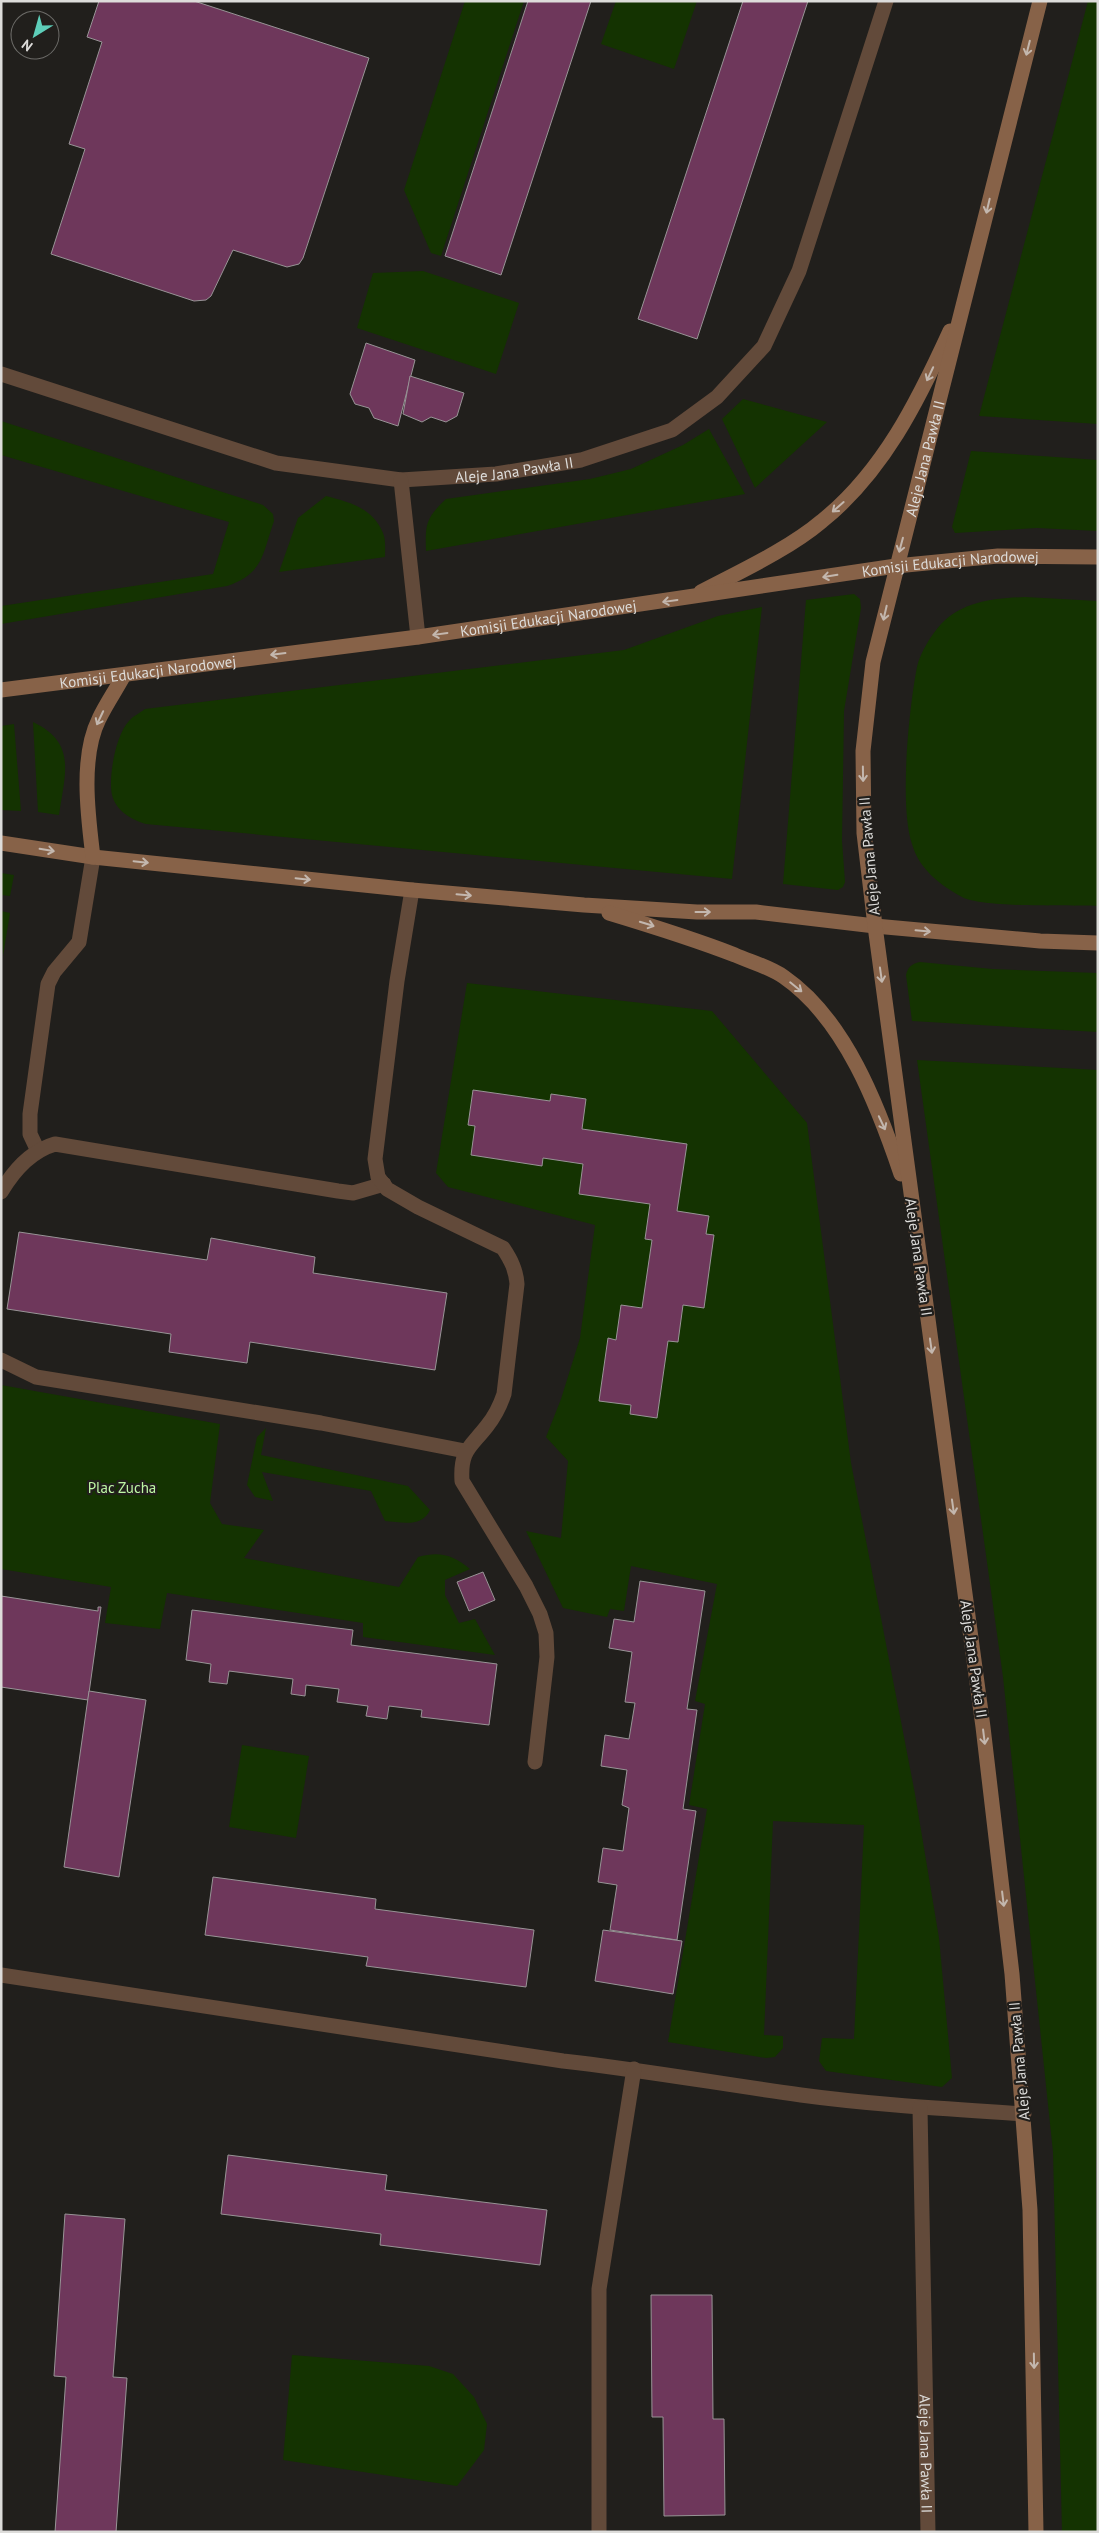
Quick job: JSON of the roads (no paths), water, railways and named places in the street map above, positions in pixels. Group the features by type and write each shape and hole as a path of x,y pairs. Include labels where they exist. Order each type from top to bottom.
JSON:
{"main road":[{"name":"Aleje Jana Pawła II","path":"1036,2532 1033,2312 1024,2114 1012,1974 983,1727 875,926 864,833 863,751 873,662 1040,1"},
{"path":"691,598 800,536 821,522 846,500 889,448 924,389 966,298"},
{"name":"Komisji Edukacji Narodowej","path":"1,690 418,637 691,598 896,566 998,556 1098,557"},
{"path":"92,857 88,808 88,761 98,720 124,675"},
{"path":"1,843 92,857 412,890 584,905 697,912 756,912 875,926 1040,941 1098,943"},
{"path":"584,905 698,940 756,963 783,976 812,1000 850,1054 888,1134 913,1211"}],"street":[{"name":"Aleje Jana Pawła II","path":"401,480 496,474 581,460 672,430 717,397 764,346 799,270 886,1"},
{"path":"1,374 276,463 401,480 418,637"},
{"path":"38,1151 30,1134 30,1114 48,984 54,972 80,942 92,857"},
{"path":"412,890 397,981 375,1158 378,1176 387,1189 418,1208 503,1248 511,1259 516,1274 517,1284 504,1394 498,1410 465,1451 461,1467 462,1481 526,1586 540,1614 546,1633 547,1657 535,1762"},
{"path":"1,1192 16,1171 38,1151 55,1144 74,1145 353,1193 384,1184"},
{"path":"1,1360 36,1377 321,1423 465,1451"},
{"path":"1,1975 563,2061 634,2069 802,2095 920,2108 1024,2114"},
{"path":"599,2532 599,2289 634,2069"},
{"name":"Aleje Jana Pawła II","path":"920,2108 928,2532"}],"park label":[{"name":"Plac Zucha","path":"122,1487"}]}
